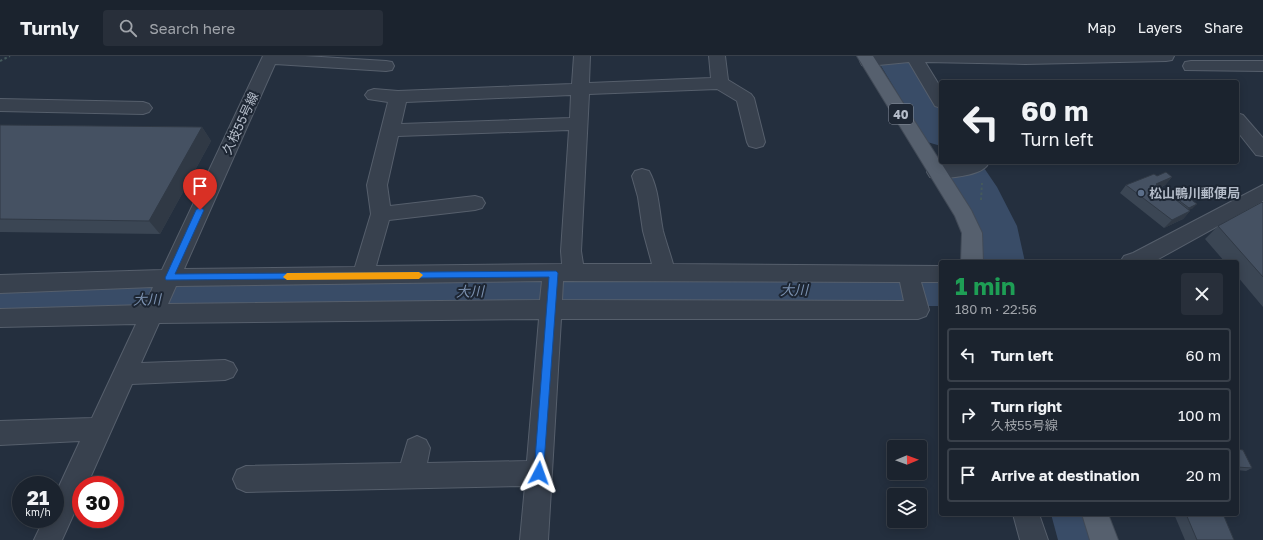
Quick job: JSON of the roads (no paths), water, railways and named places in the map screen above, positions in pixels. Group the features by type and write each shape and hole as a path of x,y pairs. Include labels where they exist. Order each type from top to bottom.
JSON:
{"main road":[{"name":"40","path":"870,59 942,171 972,233 972,260"},
{"path":"1096,516 1104,540"}],"street":[{"path":"534,540 557,287 571,250 582,56"},
{"path":"717,56 720,83"},
{"path":"870,59 911,57 1166,56"},
{"path":"911,57 939,99"},
{"path":"270,58 386,66"},
{"name":"久枝55号線","path":"48,540 270,58"},
{"path":"1187,61 1263,66"},
{"path":"1187,61 1203,80"},
{"path":"374,95 398,97 720,83 745,98 756,142"},
{"path":"363,276 381,214 377,185 398,97"},
{"path":"0,105 143,108"},
{"path":"1239,121 1263,150"},
{"path":"390,130 578,124"},
{"path":"942,171 976,165"},
{"path":"642,176 648,197 653,231 665,272"},
{"path":"1137,260 1263,192"},
{"path":"381,214 475,203"},
{"path":"0,318 153,313 557,287 665,272 939,274"},
{"path":"0,284 169,278 363,276 918,310 908,273"},
{"path":"125,374 225,370"},
{"path":"0,433 99,429"},
{"path":"412,476 417,448"},
{"path":"246,479 539,473"},
{"path":"1027,516 1034,540"}],"waterway":[{"name":"大川","path":"892,56 939,130"},
{"name":"大川","path":"960,164 982,198 996,226 1003,260"},
{"name":"大川","path":"0,302 512,290 772,290 939,288"},
{"path":"1080,516 1087,540"}],"place":[{"name":"松山鴨川郵便局","path":"1141,193"}]}
